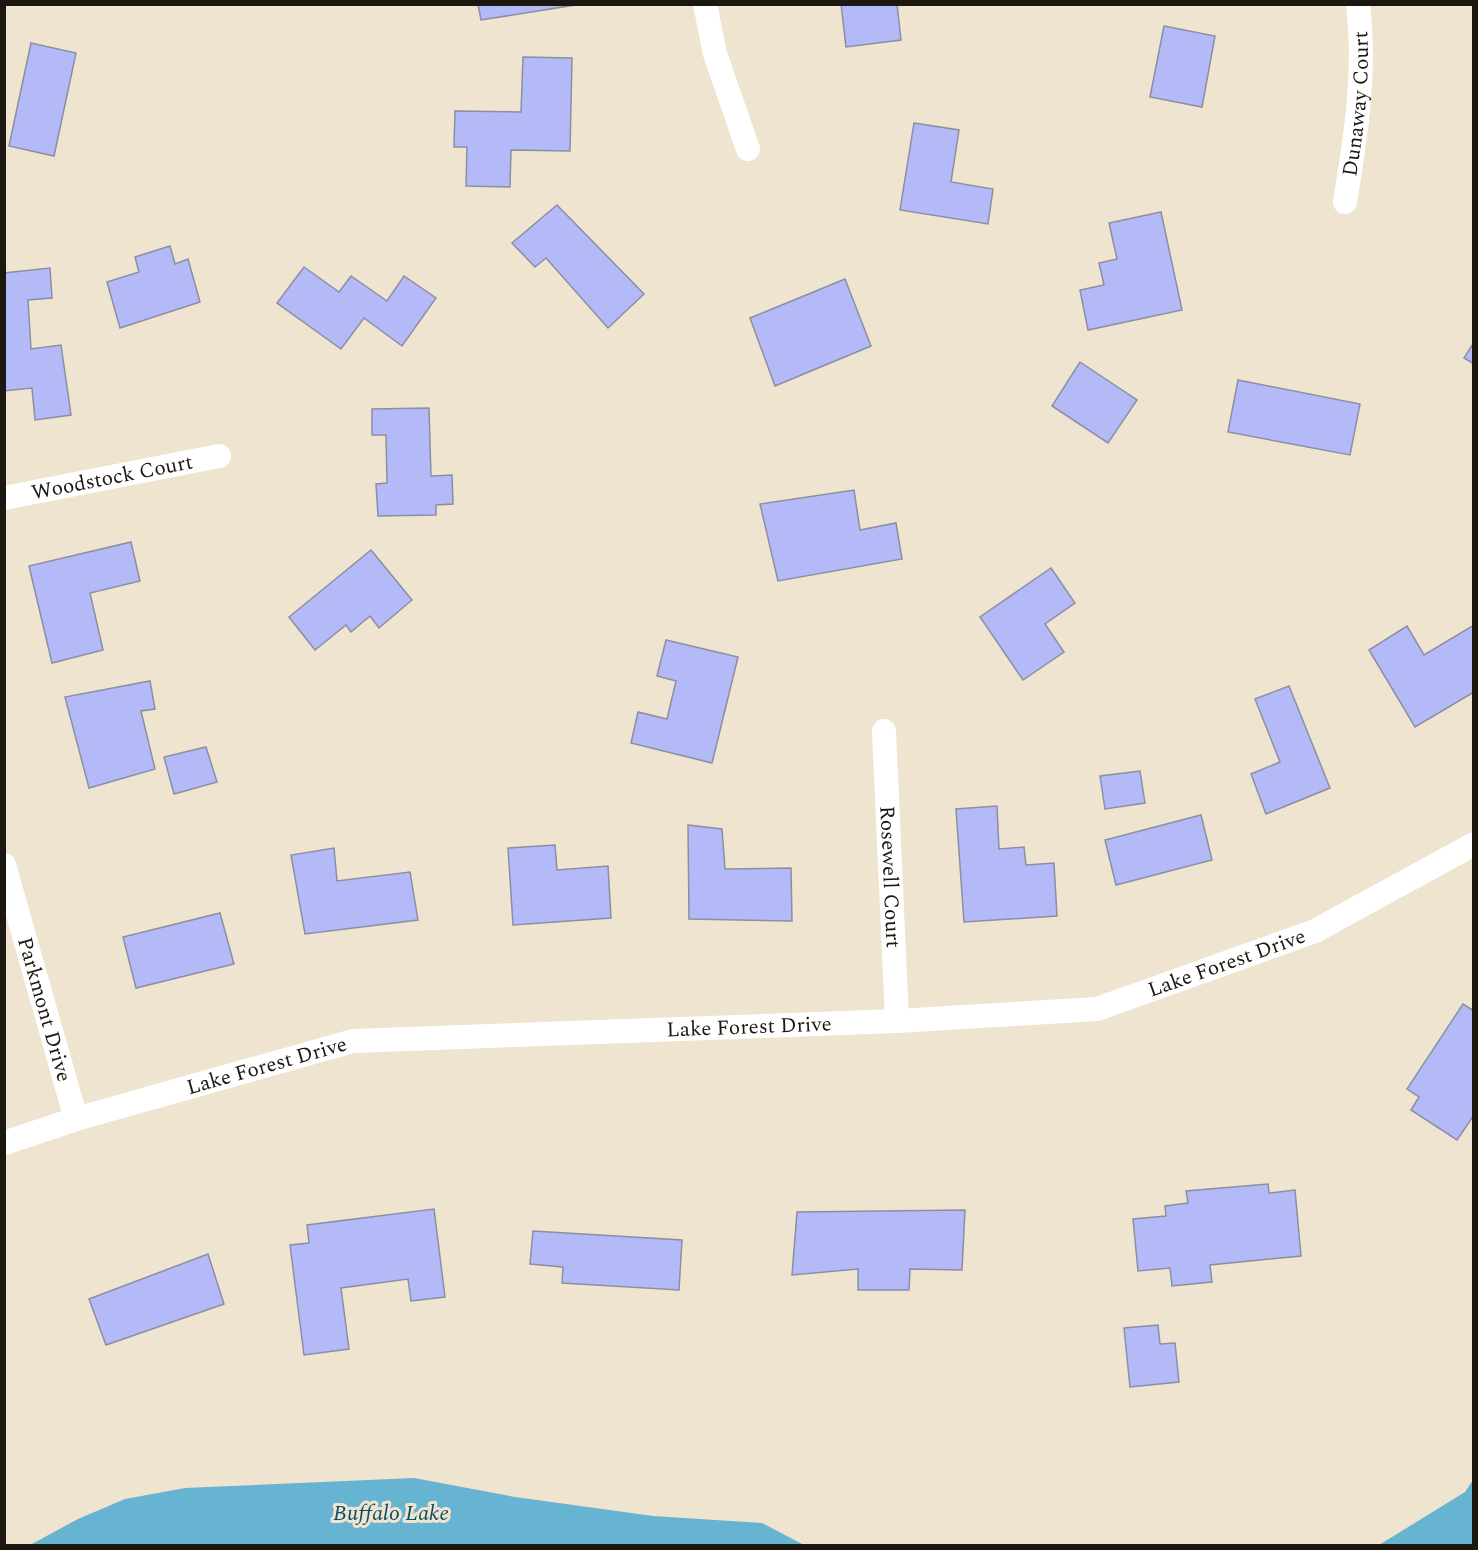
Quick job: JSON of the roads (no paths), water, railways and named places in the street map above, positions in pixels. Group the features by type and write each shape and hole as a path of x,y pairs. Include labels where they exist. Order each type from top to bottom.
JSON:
{"street":[{"path":"705,4 715,54 748,149"},
{"name":"Dunaway Court","path":"1345,202 1360,108 1361,31 1358,4"},
{"name":"Woodstock Court","path":"4,498 219,456"},
{"name":"Rosewell Court","path":"884,731 897,1021"},
{"name":"Lake Forest Drive","path":"4,1143 76,1119 353,1041 897,1021 1097,1009 1315,931 1473,844"},
{"name":"Parkmont Drive","path":"4,865 76,1119"}],"water":[{"name":"Buffalo Lake","path":"414,1478 515,1497 653,1516 762,1523 804,1545 30,1545 78,1519 125,1499 185,1488"},
{"path":"1473,1480 1473,1545 1379,1545 1465,1492"}]}
